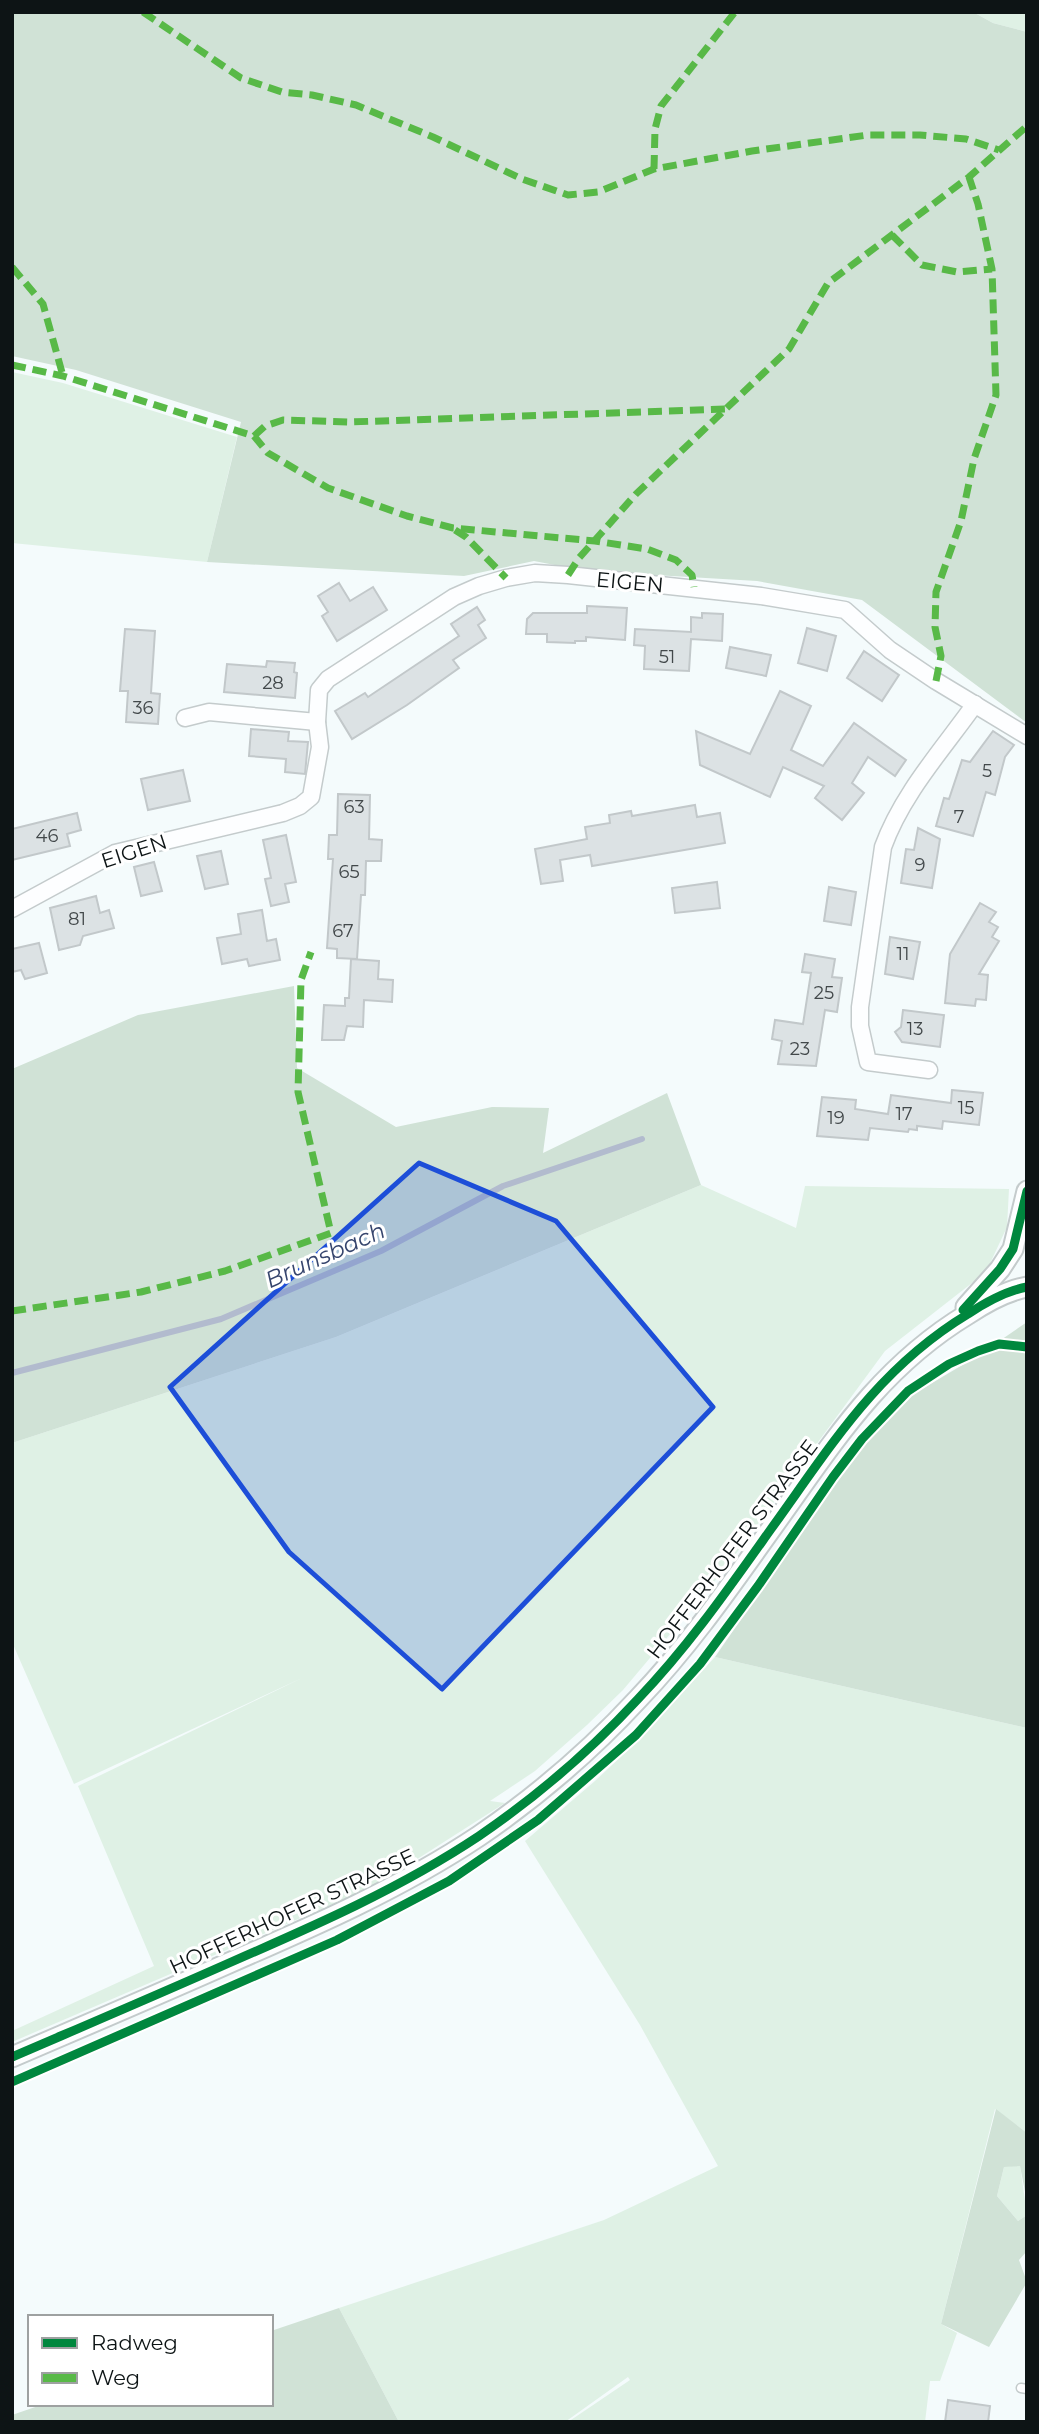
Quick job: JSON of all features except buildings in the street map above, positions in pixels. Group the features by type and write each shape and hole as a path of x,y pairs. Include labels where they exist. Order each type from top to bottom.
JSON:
{"street":[{"name":"EIGEN","path":"12,909 114,853 283,813 300,806 311,797 317,772 320,747 317,722 318,690 328,678 454,597 506,578 535,573 707,589 845,610 890,650 1027,736"},
{"path":"929,1070 869,1062 860,1026 860,1007 883,847 890,828 901,808 975,704"},
{"path":"185,718 209,712 317,722"},
{"path":"952,1323 1000,1269 1013,1249 1027,1191"},
{"name":"HOFFERHOFER STRASSE","path":"12,2057 349,1909 446,1857 526,1801 604,1734 699,1630 860,1406 915,1351 952,1323 1013,1289 1027,1287"}],"highlighted area":[{"path":"419,1163 556,1221 713,1407 442,1689 289,1552 170,1387"}],"green space":[{"path":"12,12 973,12 993,23 1027,32 1027,723 862,600 757,581 586,571 534,561 464,576 207,562 241,422 76,370 12,356"},
{"path":"973,12 1027,12 1027,32 993,23"},
{"path":"12,372 63,383 237,437 207,562 12,543"},
{"path":"294,986 297,1068 396,1127 492,1107 549,1108 543,1153 667,1093 701,1185 336,1337 12,1443 12,1069 138,1015"},
{"path":"701,1185 796,1228 805,1186 1009,1189 1007,1227 986,1272 885,1351 724,1570 623,1690 535,1771 490,1801 505,1803 375,1886 12,2042 12,2031 154,1966 78,1786 302,1678 74,1784 12,1642 12,1443 336,1337"},
{"path":"1027,1322 1027,1728 715,1657 843,1471 885,1419 910,1396 976,1357"},
{"path":"715,1657 1027,1728 1027,2133 995,2109 941,2324 957,2333 940,2381 930,2381 925,2422 568,2422 630,2380 628,2377 565,2422 399,2422 339,2308 604,2220 718,2166 640,2025 525,1841 628,1750"},
{"path":"996,2109 1027,2133 1027,2202 1020,2166 1004,2167 997,2196 1018,2221 1027,2215 1027,2251 1019,2260 1027,2282 989,2347 941,2324"},
{"path":"1020,2165 1027,2215 1018,2221 997,2196 1004,2167"},
{"path":"339,2308 399,2422 12,2422 12,2415 38,2406 273,2406 273,2330"}],"waterway":[{"name":"Brunsbach","path":"12,1373 221,1319 381,1251 503,1186 642,1139"}],"marked path":[{"path":"143,12 241,78 282,92 312,95 356,105 433,137 522,179 568,195 598,192 654,169 752,151 868,135 920,135 966,139 999,150"},
{"path":"654,169 655,129 661,106 735,12"},
{"path":"568,575 579,558 636,494 789,349 828,283 969,177 1027,126"},
{"path":"936,681 941,656 935,627 936,592 961,521 974,459 996,395 992,269 978,204 969,177"},
{"path":"892,235 922,265 957,272 992,269"},
{"path":"12,267 43,304 63,376"},
{"path":"12,365 63,376 254,436 268,453 328,488 407,516 453,528 595,541 647,549 676,560 692,575 694,587"},
{"path":"254,436 265,426 283,420 350,422 727,409"},
{"path":"455,530 466,537 506,578"},
{"path":"12,1311 141,1292 225,1271 331,1233 298,1092 301,980 311,952"}],"cycle path":[{"path":"963,1310 1000,1269 1013,1249 1027,1191"},
{"path":"12,2057 357,1905 449,1855 521,1805 601,1736 674,1659 724,1595 836,1439 881,1384 907,1359 968,1314 1011,1291 1027,1287"},
{"path":"12,2082 337,1940 449,1881 538,1820 636,1735 700,1664 833,1477 862,1439 908,1391 949,1364 978,1351 999,1344 1027,1347"}]}
